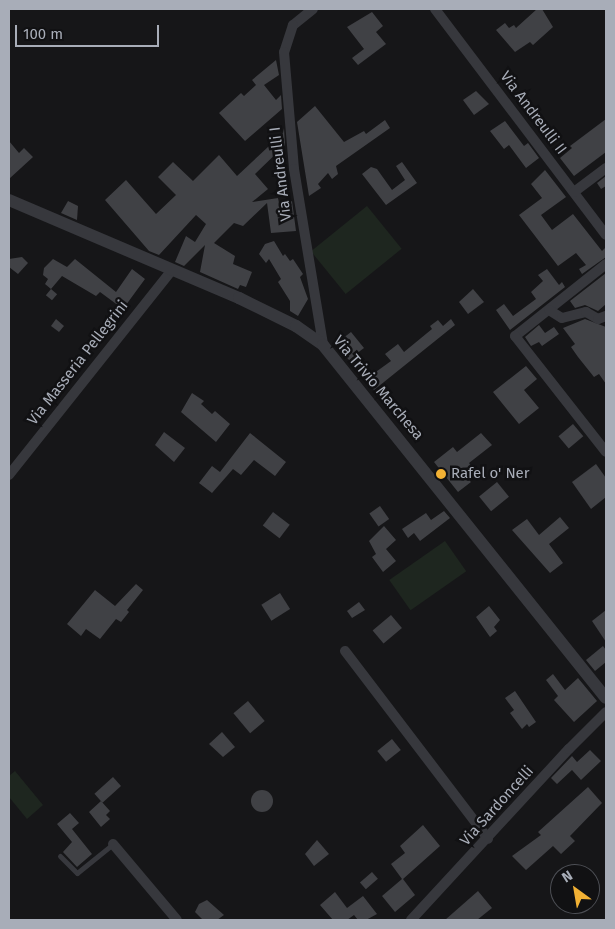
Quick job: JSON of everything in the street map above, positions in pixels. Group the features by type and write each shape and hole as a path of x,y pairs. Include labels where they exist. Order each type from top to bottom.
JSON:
{"street":[{"name":"Via Andreulli I","path":"313,9 293,26 284,52 294,169 322,345"},
{"name":"Via Andreulli II","path":"435,9 606,235"},
{"path":"574,192 606,168"},
{"name":"Via Trivio Marchesa","path":"9,200 288,322 322,345 606,698"},
{"path":"606,264 515,336 606,452"},
{"name":"Via Masseria Pellegrini","path":"9,476 172,270"},
{"path":"549,310 562,318 586,312 598,319 606,316"},
{"path":"345,651 488,839"},
{"name":"Via Sardoncelli","path":"412,920 488,839 568,749 606,712"},
{"path":"113,844 177,920"}],"lane":[{"path":"60,856 77,873 113,844"}],"shaded area":[{"path":"367,206 402,249 346,294 311,251"},
{"path":"445,541 466,571 411,610 389,580"},
{"path":"15,771 43,805 27,819 9,797 9,776"}],"building":[{"path":"537,9 542,9 553,27 533,45 530,42 515,52 496,30 505,23 509,28 514,25 516,28"},
{"path":"372,12 383,26 376,32 386,44 358,65 352,58 364,49 347,27"},
{"path":"276,60 279,75 264,85 276,100 281,95 282,109 245,141 219,113 241,93 244,96 256,85 252,80"},
{"path":"476,91 489,104 474,115 463,100"},
{"path":"315,106 344,142 364,131 366,134 385,120 390,128 336,166 338,174 332,179 328,173 318,184 321,188 309,196 297,122"},
{"path":"606,119 606,152 574,176 560,158 572,148 570,146"},
{"path":"505,121 524,146 528,143 539,158 526,168 509,145 504,149 490,131"},
{"path":"284,128 285,145 255,174 268,189 252,202 278,198 279,203 292,201 296,231 271,233 267,203 243,226 234,223 214,243 235,256 233,264 252,272 246,287 240,285 238,289 200,272 205,245 184,266 175,262 186,236 195,242 206,224 196,215 159,255 149,251 105,200 126,180 156,214 176,195 158,177 173,162 193,181 219,155 237,176 283,133"},
{"path":"9,141 19,153 24,148 33,157 9,179"},
{"path":"402,162 417,183 386,205 362,174 371,167 377,169 392,190 405,180 396,166"},
{"path":"545,170 566,197 541,215 552,230 573,214 602,251 606,247 606,257 582,274 579,269 586,265 576,253 558,266 519,215 542,198 531,184"},
{"path":"606,176 606,186 601,189 597,183"},
{"path":"68,201 78,206 77,220 61,213"},
{"path":"274,241 283,256 285,254 290,261 293,259 303,274 300,277 308,299 298,316 290,311 290,301 278,282 281,279 269,259 266,263 259,254 265,244"},
{"path":"22,257 28,263 18,274 9,267 9,259"},
{"path":"53,259 67,267 75,259 116,292 132,269 145,279 123,309 100,292 96,296 62,276 51,289 45,284 48,279 43,275 44,268"},
{"path":"547,269 559,285 562,282 565,287 510,330 496,310 504,304 513,316 536,299 531,292 543,281 538,275"},
{"path":"606,273 606,304 598,311 585,305 575,308 570,301"},
{"path":"51,289 57,294 52,300 46,295"},
{"path":"473,289 484,302 468,314 459,302"},
{"path":"56,319 64,326 59,332 51,326"},
{"path":"451,319 455,325 374,390 344,354 346,352 338,342 351,332 364,348 356,354 373,374 391,361 385,354 398,344 404,352 432,329 430,326 438,320 443,326"},
{"path":"585,319 606,327 606,384 599,374 594,377 578,357 571,347 575,344 563,328"},
{"path":"539,325 545,333 554,327 559,334 542,346 539,342 531,346 525,337"},
{"path":"526,366 537,379 524,390 539,408 519,424 493,392"},
{"path":"192,393 204,401 201,404 212,414 215,411 230,424 216,442 181,412"},
{"path":"573,424 583,436 569,448 558,436"},
{"path":"164,432 185,448 174,462 155,445"},
{"path":"250,433 286,462 275,476 254,460 241,475 233,469 212,493 199,483 212,466 220,472"},
{"path":"481,433 492,445 469,463 474,470 466,477 471,482 458,492 434,462 453,447 457,452"},
{"path":"596,464 606,478 606,497 591,509 572,482"},
{"path":"497,482 509,497 491,511 479,496"},
{"path":"380,506 389,519 379,527 369,513"},
{"path":"444,511 450,518 420,541 414,533 408,538 402,529 426,513 431,520"},
{"path":"273,512 290,525 280,538 263,526"},
{"path":"560,517 569,528 549,544 563,563 550,573 512,530 527,519 539,535"},
{"path":"384,526 396,540 386,549 396,561 383,572 372,557 376,554 369,541"},
{"path":"136,584 143,590 127,610 129,612 121,622 116,619 100,639 86,629 81,636 67,624 95,590 115,606"},
{"path":"280,593 290,609 271,621 261,605"},
{"path":"359,602 365,610 352,618 347,611"},
{"path":"489,606 500,620 494,627 497,631 490,637 476,617"},
{"path":"606,610 606,642 592,621"},
{"path":"391,615 402,628 384,643 373,630"},
{"path":"603,646 606,650 606,662 595,671 586,660"},
{"path":"553,674 565,690 578,678 597,701 574,722 554,700 558,696 546,680"},
{"path":"515,691 536,722 529,727 527,724 522,729 510,713 514,710 505,698"},
{"path":"248,701 265,721 250,733 233,713"},
{"path":"222,732 235,747 223,757 209,744"},
{"path":"392,739 401,750 386,762 377,751"},
{"path":"590,750 601,761 581,780 572,770 557,784 551,778 572,756 577,762"},
{"path":"113,777 121,786 102,803 94,794"},
{"path":"588,787 602,803 570,836 575,841 561,854 553,846 526,870 512,856 541,835 538,832"},
{"path":"262,790 270,793 273,801 270,809 262,812 254,809 251,801 254,793"},
{"path":"101,801 110,811 106,815 110,819 101,827 89,812"},
{"path":"70,813 79,823 72,829 92,854 77,867 63,852 72,842 57,824"},
{"path":"423,825 440,846 403,879 415,895 395,912 382,896 402,879 391,864 405,853 400,846"},
{"path":"317,840 329,854 314,866 305,854"},
{"path":"372,872 378,879 366,889 360,882"},
{"path":"478,891 492,908 477,920 445,920"},
{"path":"335,892 347,908 363,896 377,914 366,920 358,920 354,915 347,920 333,920 320,905"},
{"path":"207,900 224,915 217,920 203,920 195,912 199,904"}],"place":[{"name":"Rafel o' Ner","path":"441,474"}]}
